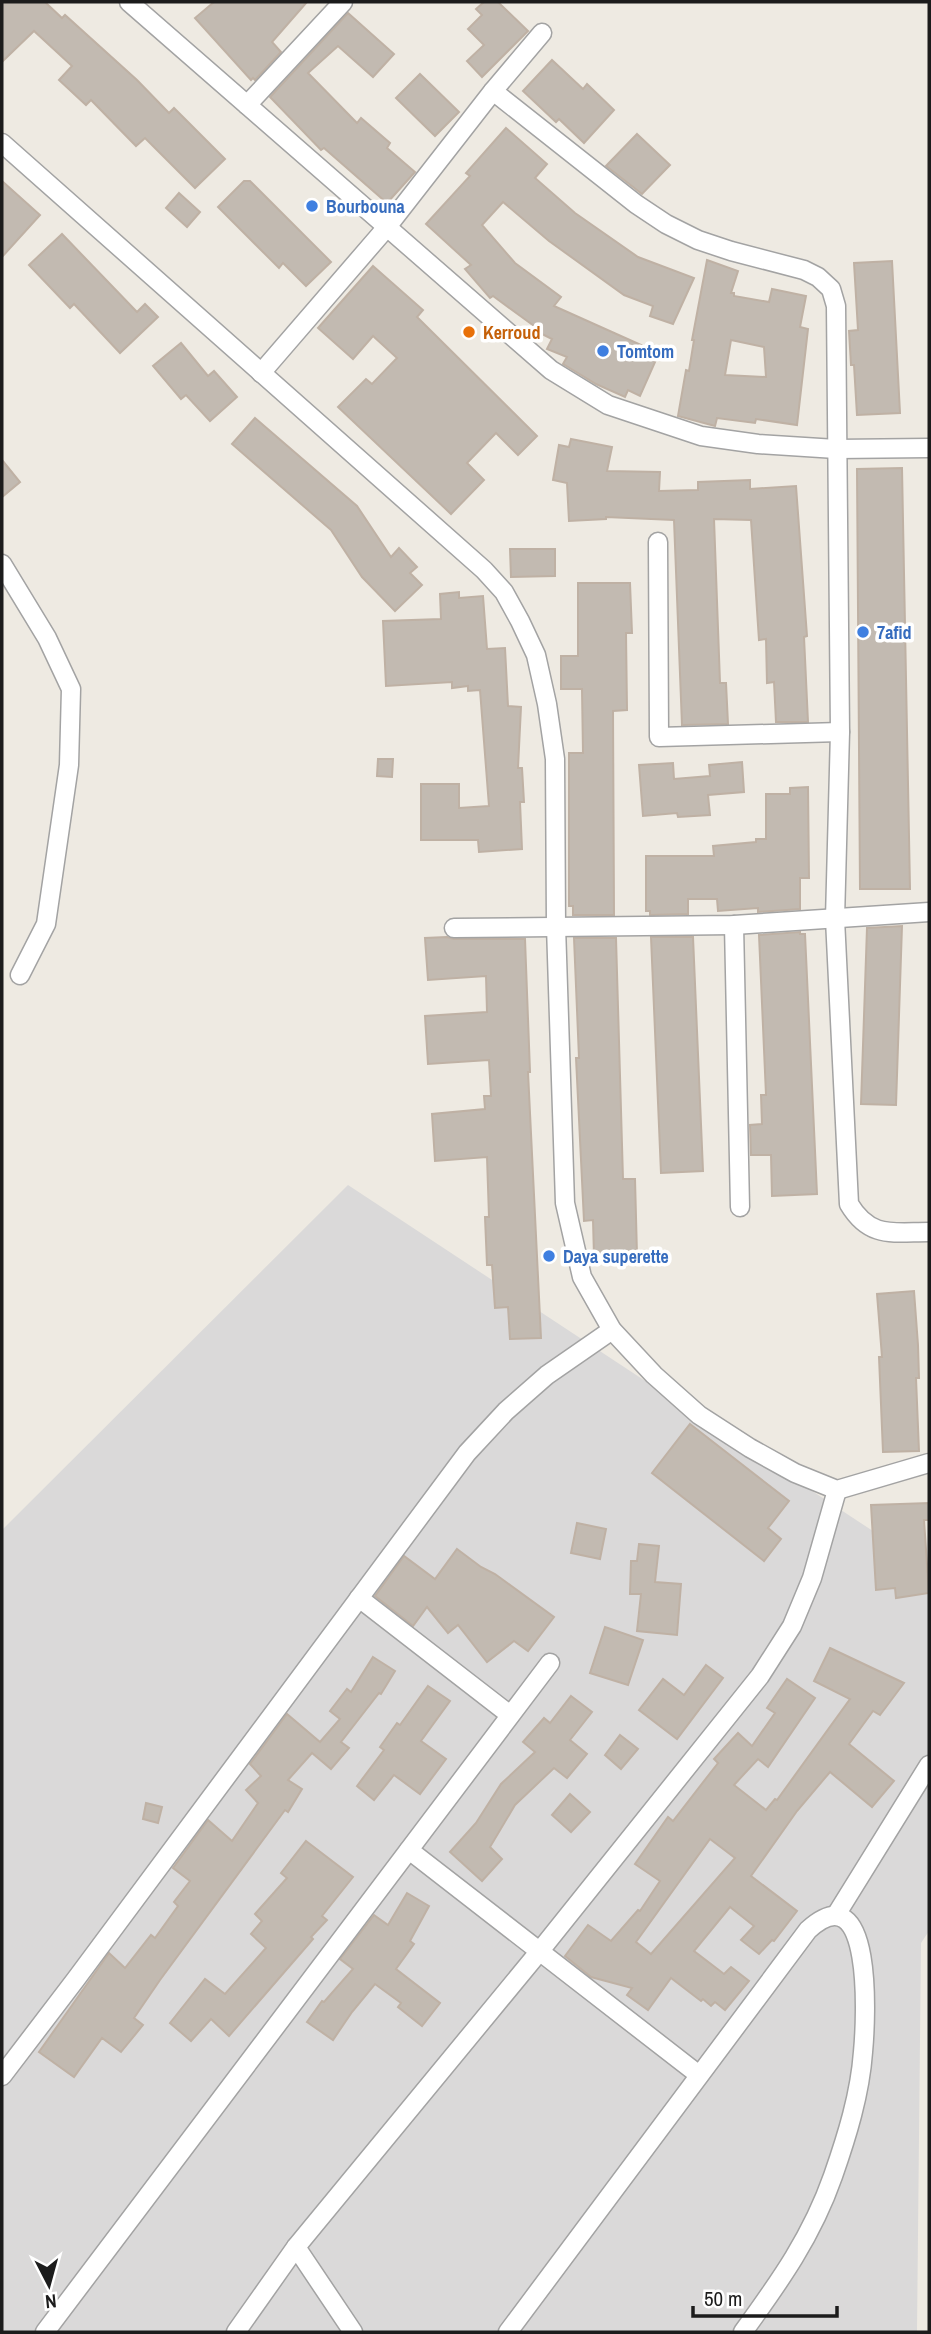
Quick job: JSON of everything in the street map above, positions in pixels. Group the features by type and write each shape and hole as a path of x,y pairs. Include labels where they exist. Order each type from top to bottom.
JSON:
{"street":[{"path":"129,2 551,370 608,405 701,436 758,444 836,449 929,448"},
{"path":"247,105 344,2"},
{"path":"261,373 387,227 542,33"},
{"path":"493,91 636,204 666,224 698,240 804,270 818,277 831,289 836,306 840,732 835,919 849,1203 858,1218 873,1230 929,1232"},
{"path":"2,143 484,570 504,592 520,621 536,655 555,759 556,926 565,1203 582,1277 612,1330 654,1375 699,1415 750,1448 837,1490 929,1463"},
{"path":"658,542 659,737 840,732"},
{"path":"2,564 47,638 71,689 69,765 46,924 20,975"},
{"path":"454,928 734,925 929,912"},
{"path":"734,925 740,1207"},
{"path":"2,2076 467,1453 506,1411 547,1375 612,1330"},
{"path":"236,2332 296,2247 539,1952 760,1676 792,1626 812,1578 837,1490"},
{"path":"359,1598 510,1715"},
{"path":"45,2332 550,1663"},
{"path":"836,1915 929,1765"},
{"path":"409,1850 699,2075"},
{"path":"508,2332 808,1930 820,1919 836,1915 851,1923 859,1940 863,1973 863,2052 854,2107 832,2177 811,2231 779,2283 743,2332"},
{"path":"296,2247 353,2332"}],"shaded area":[{"path":"348,1185 929,1568 929,1931 921,1943 917,2332 2,2332 2,1530"}],"building":[{"path":"2,2 45,2 62,18 65,15 169,113 174,108 225,159 195,188 145,138 136,146 91,100 86,105 59,80 72,66 34,31 2,62"},
{"path":"214,2 307,2 272,42 281,52 255,80 251,80 195,18"},
{"path":"484,2 498,2 528,31 482,77 467,61 484,45 468,29 482,15 476,9"},
{"path":"348,13 394,54 373,77 338,46 308,73 357,123 361,118 390,143 387,148 415,172 387,203 324,148 321,150 270,97"},
{"path":"552,60 583,89 587,84 614,110 584,143 559,119 556,122 523,91"},
{"path":"420,74 459,112 435,136 396,98"},
{"path":"506,128 547,164 535,178 575,213 638,257 694,278 673,324 650,316 653,306 624,295 549,241 503,202 482,225 515,263 561,297 554,306 659,353 640,396 628,390 625,397 596,384 563,364 567,357 547,349 552,339 540,333 541,331 493,296 490,298 465,269 471,265 426,224 470,176 466,173"},
{"path":"637,134 670,165 642,194 606,166"},
{"path":"2,181 40,215 2,257"},
{"path":"244,181 250,181 331,262 306,286 283,263 279,268 218,207"},
{"path":"179,193 200,212 187,227 166,208"},
{"path":"62,234 137,312 145,304 158,317 120,353 74,304 70,308 29,265"},
{"path":"707,260 738,271 731,293 734,293 734,296 769,302 772,289 806,296 800,327 808,329 797,425 756,419 755,423 717,418 715,426 678,416 686,370 689,371","holes":["731,340 764,347 766,377 725,375"]},
{"path":"892,261 900,413 857,415 849,331 858,330 854,263"},
{"path":"373,266 423,310 417,317 537,436 518,455 496,433 467,463 484,480 451,514 338,407 366,379 372,384 397,358 373,336 353,359 318,328"},
{"path":"181,343 208,376 214,371 237,397 210,421 186,395 181,399 153,366"},
{"path":"255,418 357,506 391,557 399,548 417,567 410,573 422,585 395,611 362,577 331,530 232,444"},
{"path":"571,439 612,447 607,471 660,472 659,491 698,490 698,482 750,480 750,489 796,486 807,636 804,637 808,722 776,722 774,682 767,683 766,639 759,640 751,520 714,519 720,683 726,683 728,724 682,725 674,520 606,517 569,521 567,483 553,480 559,445 569,447"},
{"path":"2,460 20,482 2,497"},
{"path":"902,468 910,889 860,889 857,469"},
{"path":"510,549 555,549 555,576 511,577"},
{"path":"578,583 630,583 632,633 626,633 627,710 613,711 614,915 573,915 573,906 569,906 569,753 583,753 582,689 561,689 561,656 578,656"},
{"path":"459,592 459,598 483,596 487,649 505,648 508,706 521,707 518,768 522,768 524,802 520,802 522,849 479,852 478,840 421,840 421,784 459,784 459,808 489,806 480,690 468,691 468,686 452,688 452,682 386,686 383,621 441,619 440,594"},
{"path":"378,759 393,759 392,777 377,776"},
{"path":"742,762 744,792 708,795 710,815 678,817 677,813 643,816 639,765 673,763 674,779 710,776 709,765"},
{"path":"808,787 809,878 800,878 800,909 718,911 717,899 688,899 688,914 650,915 650,911 646,911 646,856 714,856 713,846 766,839 766,794 790,794 790,788"},
{"path":"902,926 896,1105 861,1104 867,928"},
{"path":"800,932 805,934 817,1194 772,1196 771,1155 751,1155 750,1125 762,1124 761,1095 766,1095 759,935"},
{"path":"651,937 693,937 703,1171 661,1173"},
{"path":"425,938 525,939 528,1072 541,1338 510,1339 508,1307 495,1308 492,1265 487,1265 487,1157 435,1161 432,1114 485,1109 484,1096 491,1096 489,1060 428,1064 425,1016 487,1012 486,976 428,980"},
{"path":"574,938 616,938 623,1179 635,1179 637,1255 594,1256 593,1220 584,1221 576,1058 579,1058"},
{"path":"914,1291 918,1345 919,1378 916,1378 919,1451 883,1452 879,1357 882,1357 877,1294"},
{"path":"690,1424 789,1501 768,1528 781,1539 764,1561 652,1473"},
{"path":"929,1503 929,1520 924,1520 929,1593 896,1598 895,1588 876,1590 871,1505"},
{"path":"577,1523 606,1529 600,1559 571,1553"},
{"path":"639,1544 659,1546 655,1582 681,1584 677,1635 637,1631 641,1594 630,1594 631,1561 637,1561"},
{"path":"457,1549 554,1617 528,1651 514,1641 487,1662 458,1625 448,1633 427,1607 413,1626 375,1596 404,1556 435,1579"},
{"path":"605,1627 643,1640 628,1685 590,1673"},
{"path":"830,1648 904,1683 880,1715 873,1711 849,1744 894,1781 872,1807 830,1772 797,1811 751,1876 797,1911 774,1941 759,1954 741,1940 754,1926 730,1907 694,1951 724,1974 731,1967 749,1981 725,2010 715,2002 711,2006 703,1999 701,2001 671,1978 648,2010 627,1995 632,1988 591,1977 565,1956 588,1925 611,1941 638,1910 640,1911 660,1881 635,1864 668,1817 673,1821 718,1763 714,1759 738,1733 752,1746 775,1713 767,1708 787,1679 815,1698 768,1767 758,1759 734,1785 766,1810 777,1800 850,1699 814,1681","holes":["710,1839 735,1858 651,1954 636,1942"]},
{"path":"373,1657 395,1671 381,1694 379,1693 341,1742 349,1748 331,1769 312,1753 288,1780 302,1789 288,1812 285,1810 160,1980 134,2018 143,2025 121,2052 102,2038 74,2077 39,2052 109,1953 125,1968 151,1935 155,1938 178,1906 174,1902 190,1881 173,1868 208,1820 232,1841 258,1803 246,1790 261,1776 250,1764 287,1714 320,1742 340,1719 330,1711 347,1689 351,1692"},
{"path":"706,1665 723,1678 677,1739 639,1710 663,1679 684,1695"},
{"path":"428,1686 450,1701 421,1741 446,1759 420,1794 394,1775 374,1800 357,1786 384,1750 380,1747 397,1723 400,1725"},
{"path":"571,1696 592,1712 570,1740 587,1754 567,1778 554,1768 515,1805 490,1847 502,1859 482,1881 450,1852 476,1823 501,1784 535,1752 523,1742 544,1718 550,1723"},
{"path":"620,1735 638,1749 621,1769 605,1755"},
{"path":"570,1794 590,1812 571,1832 552,1815"},
{"path":"146,1803 162,1807 158,1823 143,1819"},
{"path":"306,1841 353,1877 322,1916 327,1920 311,1937 313,1939 229,2036 211,2019 191,2041 170,2023 205,1979 225,1994 266,1948 251,1934 262,1921 255,1914 287,1878 281,1873"},
{"path":"407,1893 429,1906 410,1941 414,1944 396,1969 440,2003 422,2026 398,2007 401,2003 375,1984 333,2040 307,2022 322,2001 324,2002 353,1969 340,1959 374,1915 388,1925"}],"place":[{"name":"Bourbouna","path":"312,206"},
{"name":"Kerroud","path":"469,332"},
{"name":"Tomtom","path":"603,351"},
{"name":"7afid","path":"863,632"},
{"name":"Daya superette","path":"549,1256"}]}
